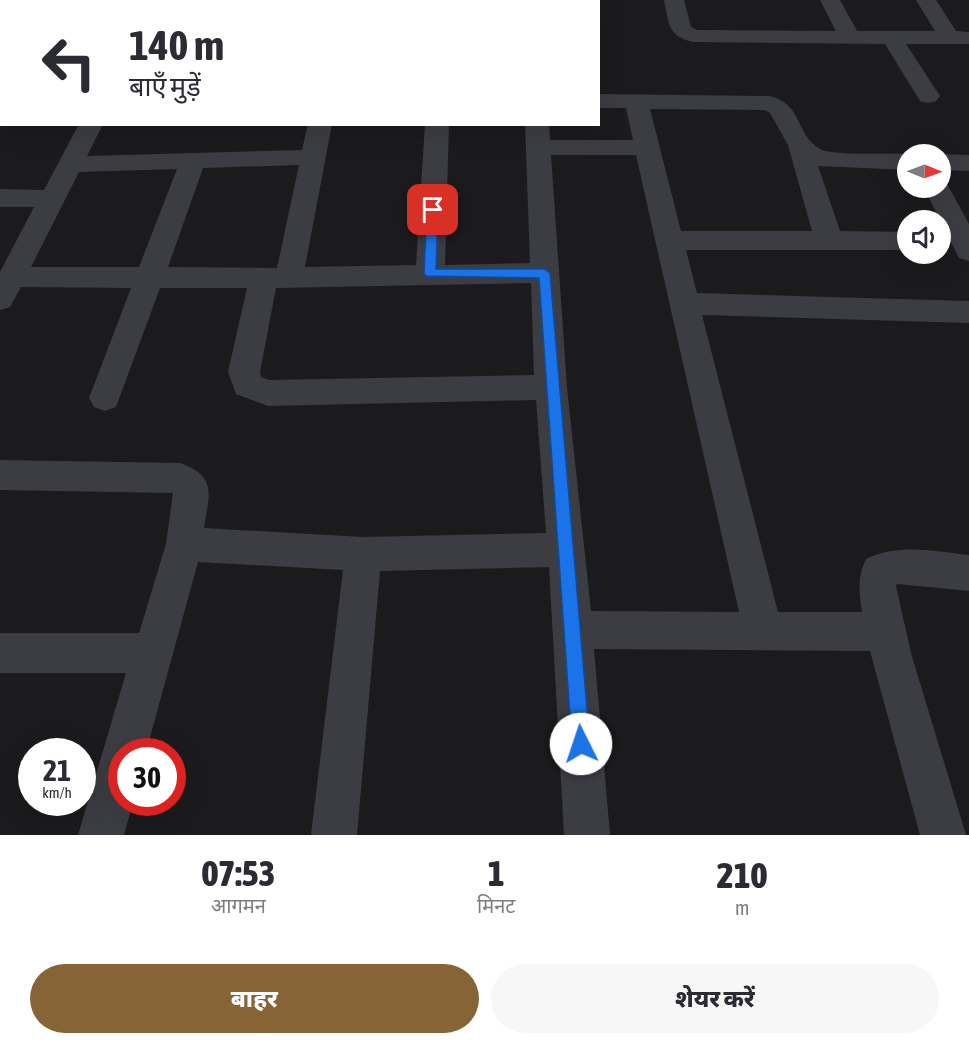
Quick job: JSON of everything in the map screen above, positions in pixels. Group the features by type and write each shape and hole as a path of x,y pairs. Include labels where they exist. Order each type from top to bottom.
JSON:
{"street":[{"path":"674,0 679,25 688,35 959,38"},
{"path":"830,0 850,38"},
{"path":"926,0 959,38"},
{"path":"892,38 928,96"},
{"path":"600,101 770,103 780,108 799,147 829,241"},
{"path":"636,101 763,631"},
{"path":"6,288 90,126"},
{"path":"320,126 313,158 277,277 244,372 247,385 254,390 268,393 551,387"},
{"path":"430,273 437,126"},
{"path":"587,835 573,630 551,387 538,136 647,147"},
{"path":"799,147 805,153 822,159 897,162"},
{"path":"71,164 313,158"},
{"path":"105,399 194,160"},
{"path":"951,162 969,163"},
{"path":"0,198 53,199"},
{"path":"941,198 961,244"},
{"path":"669,240 897,242"},
{"path":"6,288 150,277 544,273"},
{"path":"685,304 969,312"},
{"path":"0,475 180,478 190,484 191,494 184,544 128,738"},
{"path":"184,544 363,554 565,549"},
{"path":"334,835 363,554"},
{"path":"943,835 884,632 875,581 878,572 884,568 898,566 969,573"},
{"path":"573,630 884,632"},
{"path":"0,653 151,653"},
{"path":"101,835 108,810"}],"route":[{"path":"433,210 430,273 544,273 551,387 581,744"}]}
